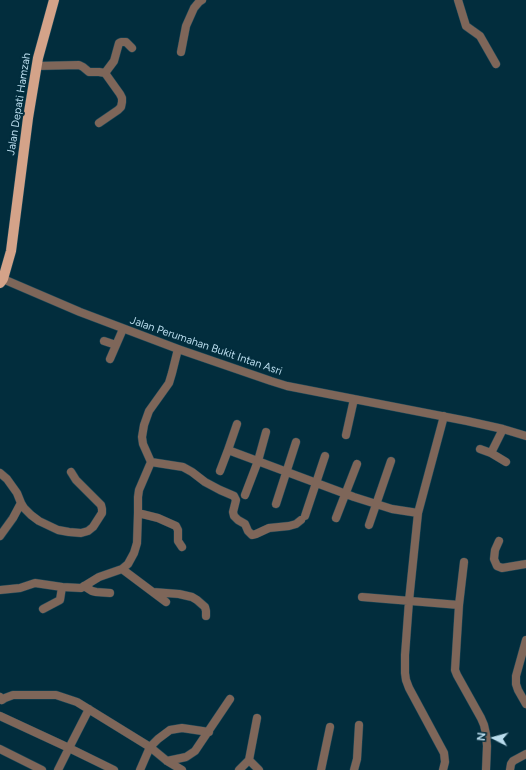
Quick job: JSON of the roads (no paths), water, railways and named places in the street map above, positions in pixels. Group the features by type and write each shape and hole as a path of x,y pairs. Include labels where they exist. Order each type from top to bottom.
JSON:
{"main road":[{"name":"Jalan Depati Hamzah","path":"2,281 11,251 36,66 54,0"}],"street":[{"path":"181,52 186,26 194,8 198,2 202,0"},
{"path":"458,0 466,26 480,36 496,64"},
{"path":"105,73 114,60 121,42 126,42 132,48"},
{"path":"36,66 79,65 89,72 105,73 120,94 122,102 121,107 118,110 99,124"},
{"name":"Jalan Perumahan Bukit Intan Asri","path":"2,281 123,329 223,366 276,383 444,416 503,429 526,436"},
{"path":"110,359 123,329"},
{"path":"104,341 116,345"},
{"path":"0,590 20,588 35,583 76,588 84,586 99,577 122,569 128,564 137,543 139,490 151,462 142,437 144,425 149,411 169,383 178,349"},
{"path":"346,436 354,398"},
{"path":"444,416 418,513 409,601 406,655 406,680 444,753 444,770"},
{"path":"220,471 237,424"},
{"path":"491,453 503,429"},
{"path":"245,495 258,461 266,432"},
{"path":"276,504 296,442"},
{"path":"480,449 491,453 506,462"},
{"path":"228,450 376,505 418,513"},
{"path":"151,462 183,467 205,482 235,497 236,500 233,512 234,516 245,524 248,531 252,535 269,528 290,526 303,518 325,456"},
{"path":"368,525 391,461"},
{"path":"336,518 357,464"},
{"path":"0,473 18,493 24,508 39,521 58,530 81,533 88,531 93,527 102,513 102,509 101,505 70,472"},
{"path":"0,536 13,518 21,502"},
{"path":"138,513 158,518 176,526 178,530 178,541 182,547"},
{"path":"499,541 494,550 494,559 497,566 502,568 526,564"},
{"path":"464,562 459,605 455,670 484,725 487,746 486,770"},
{"path":"122,569 166,602"},
{"path":"84,586 92,591 110,593"},
{"path":"43,609 60,600 62,587"},
{"path":"153,592 180,594 192,597 205,607 206,616"},
{"path":"362,597 459,605"},
{"path":"526,640 516,676 516,684 526,704"},
{"path":"0,697 2,700 13,695 45,694 56,695 76,702 150,747 167,761 182,770"},
{"path":"167,761 191,755 199,746 230,699"},
{"path":"58,770 89,709"},
{"path":"0,716 114,770"},
{"path":"239,770 249,760 257,718"},
{"path":"354,770 356,765 359,726"},
{"path":"140,770 150,747 169,731 182,728 208,732"},
{"path":"321,770 330,728"},
{"path":"0,749 42,770"},
{"path":"510,770 513,761 526,754"},
{"path":"249,760 259,770"}]}
